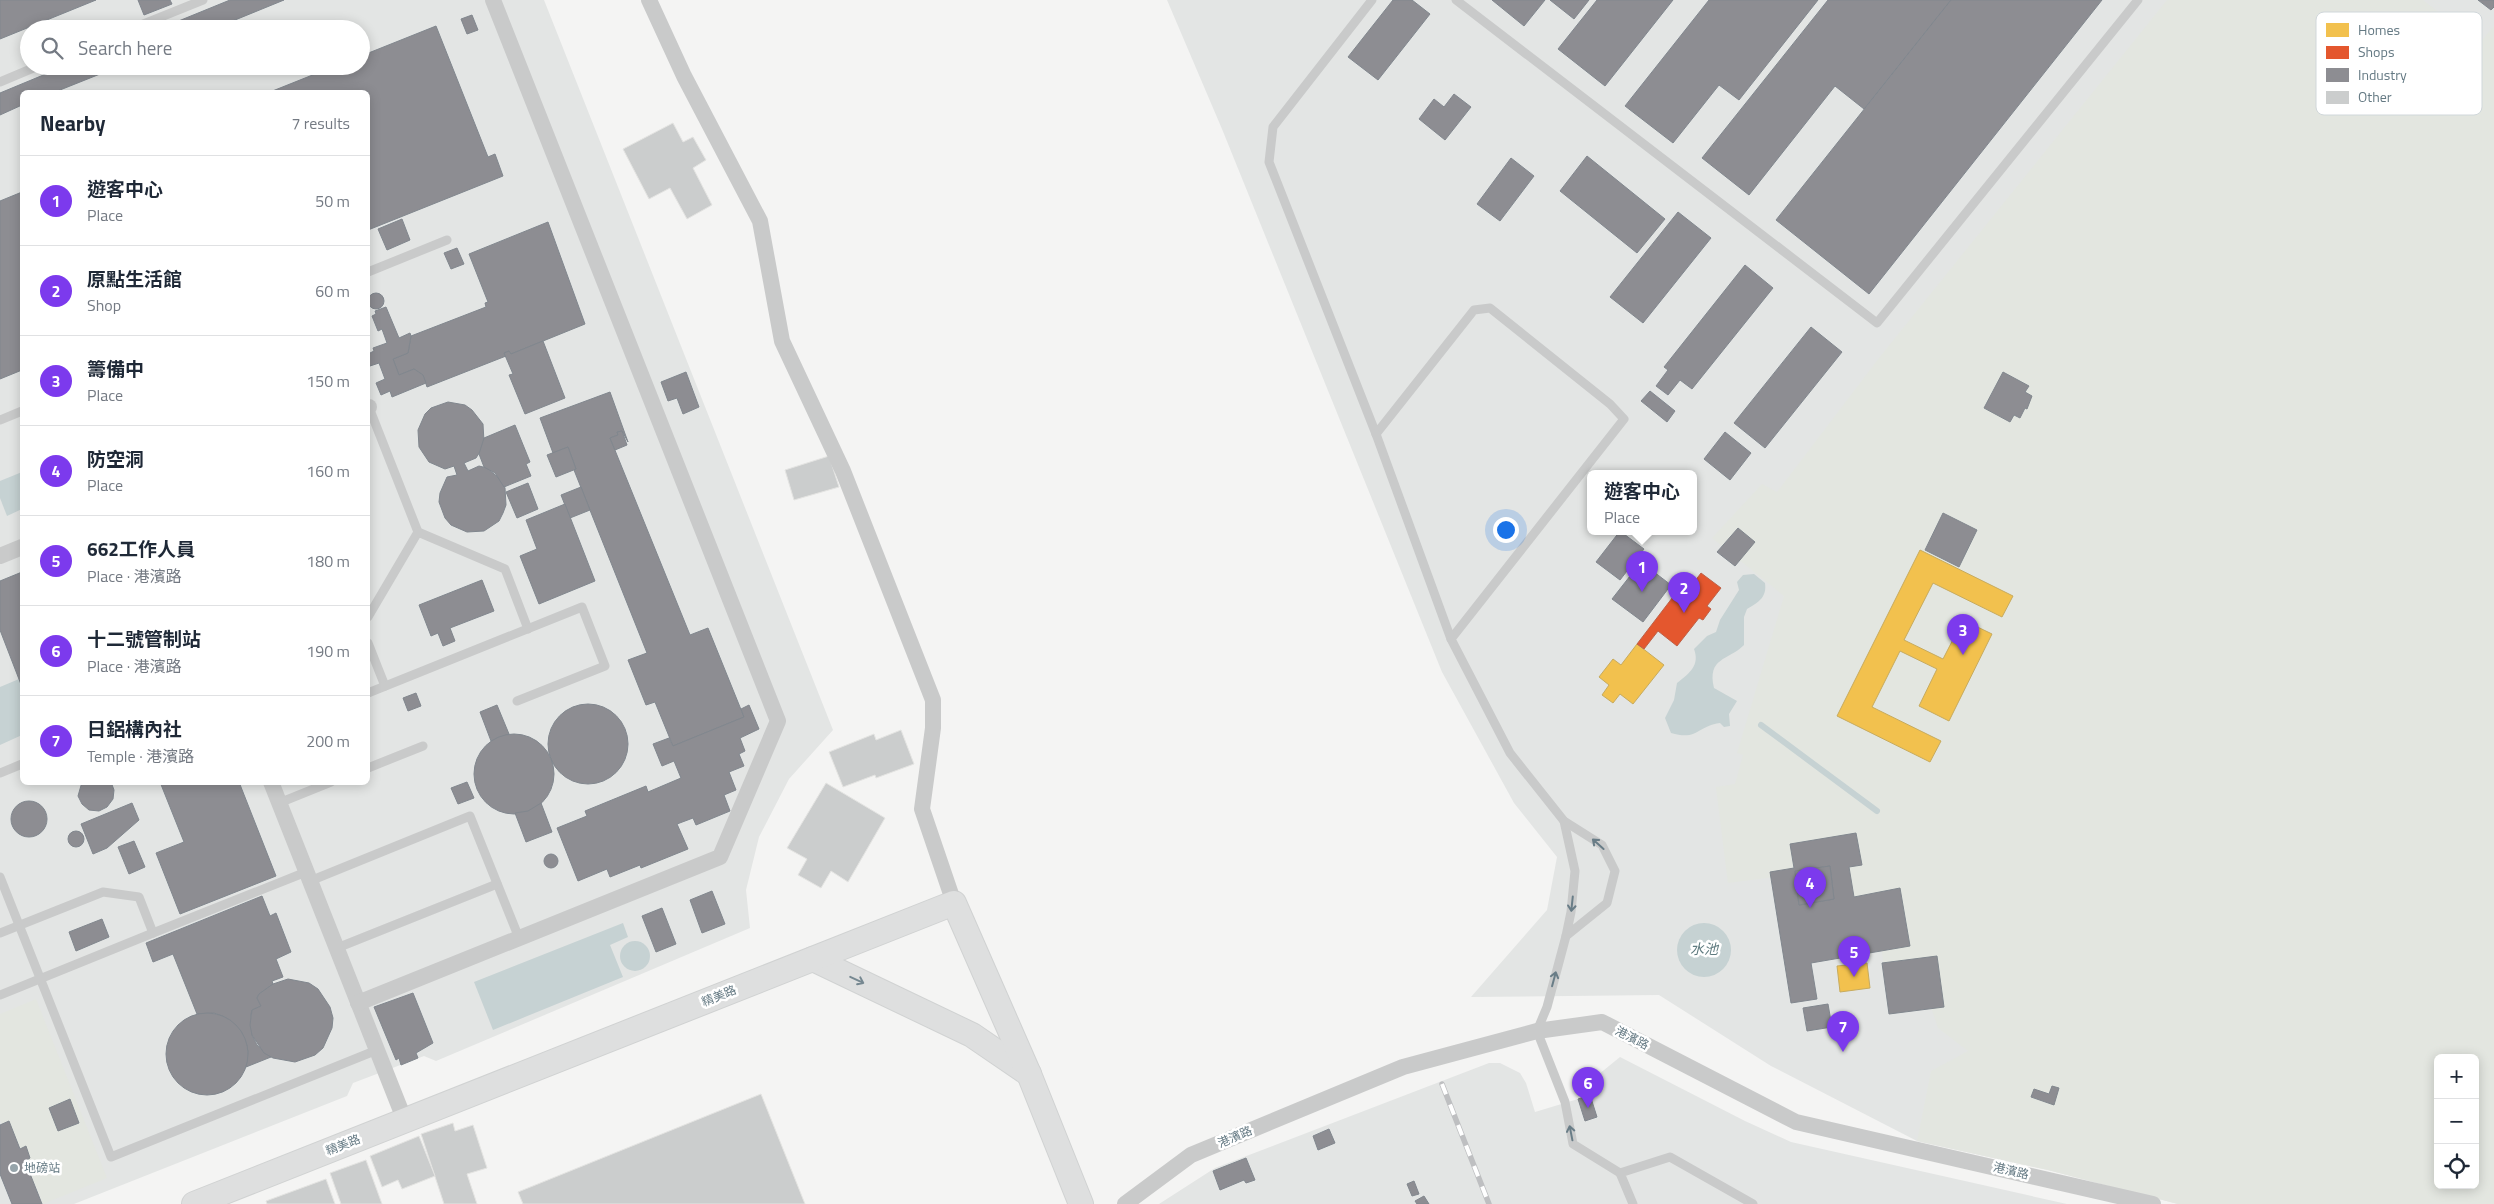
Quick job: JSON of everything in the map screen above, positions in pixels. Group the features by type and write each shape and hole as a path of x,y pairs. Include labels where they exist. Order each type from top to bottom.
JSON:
{"main road":[{"name":"精美路","path":"194,1204 954,903"},
{"path":"954,903 1029,1074 1078,1197"},
{"path":"813,959 972,1035 1029,1074"}],"street":[{"path":"358,1003 720,857 778,721 493,0"},
{"path":"649,0 684,76 760,221 782,341 843,471 933,700 929,765 922,809 954,903"},
{"path":"0,556 20,547"},
{"path":"272,785 405,1121"},
{"name":"港濱路","path":"1125,1204 1191,1156 1403,1067 1537,1031 1602,1022 1796,1122 2153,1204"}],"lane":[{"path":"153,20 203,0"},
{"path":"1372,0 1273,127 1269,162 1376,434 1451,639 1510,753 1564,821 1602,845 1615,871 1607,903 1566,936"},
{"path":"1456,0 1877,323 2138,0"},
{"path":"0,82 20,74"},
{"path":"370,271 447,240"},
{"path":"1376,434 1474,310 1490,308 1610,404 1624,419 1451,639"},
{"path":"370,411 418,532 505,569 528,629"},
{"path":"0,420 20,412"},
{"path":"370,614 418,532"},
{"path":"370,692 582,607 605,666 517,701"},
{"path":"370,648 384,686"},
{"path":"370,767 423,746"},
{"path":"0,773 20,765"},
{"path":"279,803 324,785"},
{"path":"0,995 153,933 470,816 519,938"},
{"path":"1564,821 1575,871 1571,912 1547,1007 1537,1031 1565,1102 1573,1144 1620,1173 1633,1204"},
{"path":"0,877 111,1157 377,1050"},
{"path":"337,948 497,884"},
{"path":"0,933 103,892 139,897 153,933"},
{"path":"1620,1173 1670,1157 1753,1204"}],"shaded area":[{"path":"0,0 544,0 833,730 789,779 759,837 746,890 750,928 436,1061 424,1056 353,1083 347,1096 74,1204 0,1204"},
{"path":"1167,0 2494,0 2494,1204 2178,1204 2048,1170 1917,1141 1771,1066 1659,995 1471,997 1547,910 1557,857 1514,803 1442,672 1222,129"},
{"path":"2167,0 2423,0 2438,12 2316,12 2316,115 2482,115 2482,40 2494,26 2494,1204 2178,1204 2048,1170 1917,1141 1931,1071 1968,1051 1938,1028 1924,986 1887,990 1879,931 1843,936 1834,869 1728,883 1716,787 1735,784 1743,755 1737,753 1784,596 1712,538 1762,484 1777,492 1879,358"},
{"path":"36,999 107,1178 43,1204 25,1161 30,1158 26,1147 20,1149 9,1122 2,1124 0,1120 0,1014"},
{"path":"1620,1057 1745,1121 1791,1142 2067,1204 1159,1204 1215,1168 1489,1063 1500,1063 1520,1073 1526,1083 1535,1112 1578,1099 1596,1091 1593,1079"}],"water":[{"path":"20,473 20,510 7,516 0,498 0,481"},
{"path":"1754,574 1765,583 1765,592 1758,601 1747,609 1744,617 1744,645 1720,661 1713,670 1714,688 1737,701 1729,714 1730,726 1724,727 1720,723 1692,734 1680,735 1671,733 1665,718 1674,700 1677,683 1690,672 1695,664 1696,655 1694,649 1707,636 1716,632 1720,620 1739,590 1737,582 1743,575"},
{"path":"19,679 20,682 20,736 0,745 0,687"},
{"path":"623,923 628,937 610,945 623,977 493,1030 474,982"},
{"name":"水池","path":"1704,923 1714,925 1723,931 1729,940 1731,950 1729,960 1723,969 1714,975 1704,977 1694,975 1685,969 1679,960 1677,950 1679,940 1685,931 1694,925"},
{"path":"635,941 641,942 649,950 649,962 641,970 635,971 629,970 621,962 620,956 621,950 629,942"}],"building: Homes":[{"path":"1920,550 2013,596 2002,617 1933,583 1904,640 1943,659 1963,620 1992,634 1949,721 1919,706 1937,669 1900,651 1872,707 1941,741 1930,762 1837,716"},
{"path":"1637,644 1664,665 1633,704 1620,694 1613,703 1602,695 1609,685 1599,677 1613,659 1621,665"},
{"path":"1867,963 1870,988 1840,992 1837,966"}],"building: Shops":[{"path":"1701,573 1721,588 1707,606 1711,609 1703,620 1699,618 1677,646 1658,631 1644,649 1637,644 1679,589 1685,594"}],"building: Industry":[{"path":"0,0 96,0 47,20 20,20 20,31 0,39"},
{"path":"138,0 170,0 172,4 144,15"},
{"path":"230,0 284,0 235,20 181,20"},
{"path":"1393,0 1412,0 1430,14 1378,80 1348,57"},
{"path":"1492,0 1545,0 1524,26"},
{"path":"1550,0 1589,0 1574,19"},
{"path":"1597,0 1673,0 1605,86 1558,49"},
{"path":"1709,0 1818,0 1739,100 1719,85 1673,143 1625,106"},
{"path":"1828,0 1951,0 1864,109 1835,86 1749,195 1702,158"},
{"path":"1951,0 2102,0 1869,294 1776,220"},
{"path":"2478,0 2494,0 2494,7 2491,10"},
{"path":"472,15 478,30 467,34 461,19"},
{"path":"436,26 488,157 495,154 503,176 370,229 370,90 275,90 312,75 370,75 370,52"},
{"path":"43,75 98,75 60,90 20,90 20,106 0,115 0,93"},
{"path":"1454,94 1471,107 1445,140 1419,119 1434,99 1444,107"},
{"path":"1587,156 1665,219 1637,253 1560,191"},
{"path":"1511,158 1534,176 1500,221 1477,204"},
{"path":"20,193 20,371 0,379 0,201"},
{"path":"1678,212 1711,238 1643,323 1610,297"},
{"path":"402,219 410,240 387,250 378,229"},
{"path":"548,222 585,324 511,354 509,351 504,353 506,356 427,387 423,375 414,369 399,375 393,359 408,353 411,336 486,307 485,303 488,302 469,254"},
{"path":"457,248 464,264 451,269 444,253"},
{"path":"1745,265 1773,288 1692,389 1680,380 1668,395 1656,386 1668,370 1664,367"},
{"path":"373,293 379,293 384,298 384,304 379,309 370,307 370,295"},
{"path":"386,307 399,338 410,333 408,353 393,359 399,375 414,369 423,375 426,383 392,397 390,391 381,395 376,383 385,379 379,363 370,366 370,353 374,351 373,348 387,343 382,329 378,331 372,316 376,314 375,311"},
{"path":"1811,327 1842,352 1765,448 1734,423"},
{"path":"543,341 565,398 525,414 509,375 513,374 504,353 509,351 511,354"},
{"path":"686,372 699,407 683,414 677,398 668,401 661,382"},
{"path":"2003,372 2029,386 2025,392 2032,396 2027,409 2025,408 2020,418 2014,415 2010,422 1984,408"},
{"path":"1650,391 1675,411 1667,422 1641,401"},
{"path":"610,392 628,442 622,431 617,432 618,435 610,438 690,635 708,628 744,717 673,746 655,702 646,705 628,660 647,653 574,470 576,469 568,447 553,453 540,418"},
{"path":"448,402 465,405 472,410 483,424 484,442 476,458 464,463 468,471 479,466 487,468 501,480 505,488 506,505 503,513 499,521 484,531 467,532 451,525 445,518 439,502 440,493 447,477 457,475 454,466 445,469 429,462 419,447 418,430 425,414 431,408"},
{"path":"515,425 530,462 526,464 531,476 504,487 495,473 484,467 479,454 484,438"},
{"path":"622,431 627,445 615,450 610,438 618,435 617,432"},
{"path":"1725,432 1751,453 1730,480 1704,459"},
{"path":"568,447 576,469 556,477 547,455"},
{"path":"528,483 538,509 517,518 506,492"},
{"path":"581,487 590,510 570,518 561,495"},
{"path":"565,504 595,581 539,604 520,556 537,549 526,520"},
{"path":"1943,513 1977,530 1959,567 1925,550"},
{"path":"1738,528 1755,542 1735,566 1717,552"},
{"path":"1617,535 1625,535 1644,549 1620,580 1596,562"},
{"path":"1641,562 1671,585 1643,622 1612,599"},
{"path":"20,573 20,682 0,630 0,581"},
{"path":"482,580 494,611 450,628 455,641 443,646 438,633 431,636 419,605"},
{"path":"416,693 421,706 408,711 403,698"},
{"path":"588,704 603,707 616,716 625,729 628,744 625,759 616,772 603,781 588,784 573,781 560,772 551,759 548,744 551,729 560,716 573,707"},
{"path":"497,705 509,734 491,741 480,712"},
{"path":"749,705 759,729 740,738 745,751 739,754 744,766 729,772 736,790 724,795 730,811 696,825 693,818 677,824 688,849 641,868 640,865 610,877 607,869 578,881 557,828 587,816 585,811 646,786 648,792 681,778 674,761 662,766 653,744 669,738 673,746 744,717 741,709"},
{"path":"514,734 529,737 542,746 551,759 554,774 551,789 542,802 529,811 514,814 499,811 486,802 477,789 474,774 477,759 486,746 499,737"},
{"path":"467,782 474,798 458,804 451,788"},
{"path":"81,785 112,785 114,790 113,799 107,807 99,811 89,810 82,804 78,796"},
{"path":"161,785 240,785 276,876 180,914 156,853 184,842"},
{"path":"29,801 42,806 47,819 42,832 29,837 16,832 11,819 16,806"},
{"path":"132,803 139,820 107,848 93,854 81,824"},
{"path":"541,803 552,832 526,842 515,813 528,811"},
{"path":"73,831 79,831 84,836 82,845 73,847 68,842 68,836"},
{"path":"1856,833 1862,865 1849,867 1854,897 1900,888 1910,946 1811,963 1817,999 1791,1003 1770,872 1794,868 1790,844","holes":["1830,866 1834,899 1799,905 1795,871"]},
{"path":"134,841 145,867 129,874 118,847"},
{"path":"551,854 556,856 558,861 556,866 551,868 546,866 544,861 546,856"},
{"path":"1830,866 1834,899 1799,905 1795,871"},
{"path":"712,891 725,924 702,933 690,900"},
{"path":"262,896 270,916 276,913 291,952 276,959 283,977 272,981 273,984 259,994 257,998 261,1006 252,1010 251,1014 252,1035 257,1045 271,1057 246,1067 248,1051 241,1031 225,1017 214,1013 197,1014 173,954 153,962 146,943"},
{"path":"662,908 676,944 656,952 642,916"},
{"path":"102,919 109,937 76,951 69,932"},
{"path":"1937,956 1944,1007 1889,1014 1882,963"},
{"path":"288,979 309,983 318,989 330,1007 333,1018 332,1028 323,1048 315,1055 295,1062 273,1058 264,1053 252,1035 250,1025 252,1010 261,1006 257,998 259,994 273,984"},
{"path":"413,993 433,1043 416,1053 418,1058 401,1065 399,1058 396,1060 374,1007"},
{"path":"1828,1004 1832,1027 1807,1031 1803,1008"},
{"path":"199,1013 215,1013 230,1020 241,1031 248,1046 245,1070 236,1083 215,1095 199,1095 184,1088 173,1077 166,1062 166,1046 173,1031 184,1020"},
{"path":"2052,1086 2059,1088 2054,1105 2031,1097 2034,1089 2049,1094"},
{"path":"1590,1095 1597,1117 1585,1121 1578,1099"},
{"path":"70,1099 79,1123 58,1131 49,1108"},
{"name":"地磅站","path":"9,1121 20,1149 26,1146 30,1158 25,1161 42,1204 12,1204 0,1174 0,1125"},
{"path":"1329,1129 1335,1143 1318,1150 1313,1136"},
{"path":"1246,1158 1255,1180 1246,1183 1244,1180 1220,1190 1213,1171"},
{"path":"1414,1181 1419,1194 1412,1196 1407,1184"},
{"path":"1424,1196 1429,1204 1417,1204 1415,1201"}],"building: Other":[{"path":"673,123 683,142 693,137 706,160 693,168 712,205 687,219 670,188 649,199 623,149"},
{"path":"829,456 839,487 794,500 785,470"},
{"path":"901,730 914,764 876,778 875,775 843,787 829,752 874,734 876,740"},
{"path":"826,783 885,818 848,882 831,871 821,888 798,875 807,859 787,848"},
{"path":"761,1094 805,1204 523,1204 518,1192"},
{"path":"453,1123 455,1131 473,1125 487,1168 467,1174 477,1204 444,1204 421,1134"},
{"path":"419,1136 435,1176 402,1189 398,1180 382,1187 370,1156"},
{"path":"366,1160 382,1204 341,1204 330,1173"},
{"path":"326,1179 335,1204 267,1204 266,1201"}],"waterway":[{"path":"1761,725 1877,811"}],"railway":[{"path":"1442,1084 1489,1204"}],"place":[{"name":"遊客中心","path":"1642,592"},
{"name":"原點生活館","path":"1684,613"},
{"name":"籌備中","path":"1963,655"},
{"name":"防空洞","path":"1810,908"},
{"name":"662工作人員","path":"1854,977"},
{"name":"日鋁構內社","path":"1843,1052"},
{"name":"十二號管制站","path":"1588,1108"},
{"name":"地磅站","path":"14,1168"}]}
